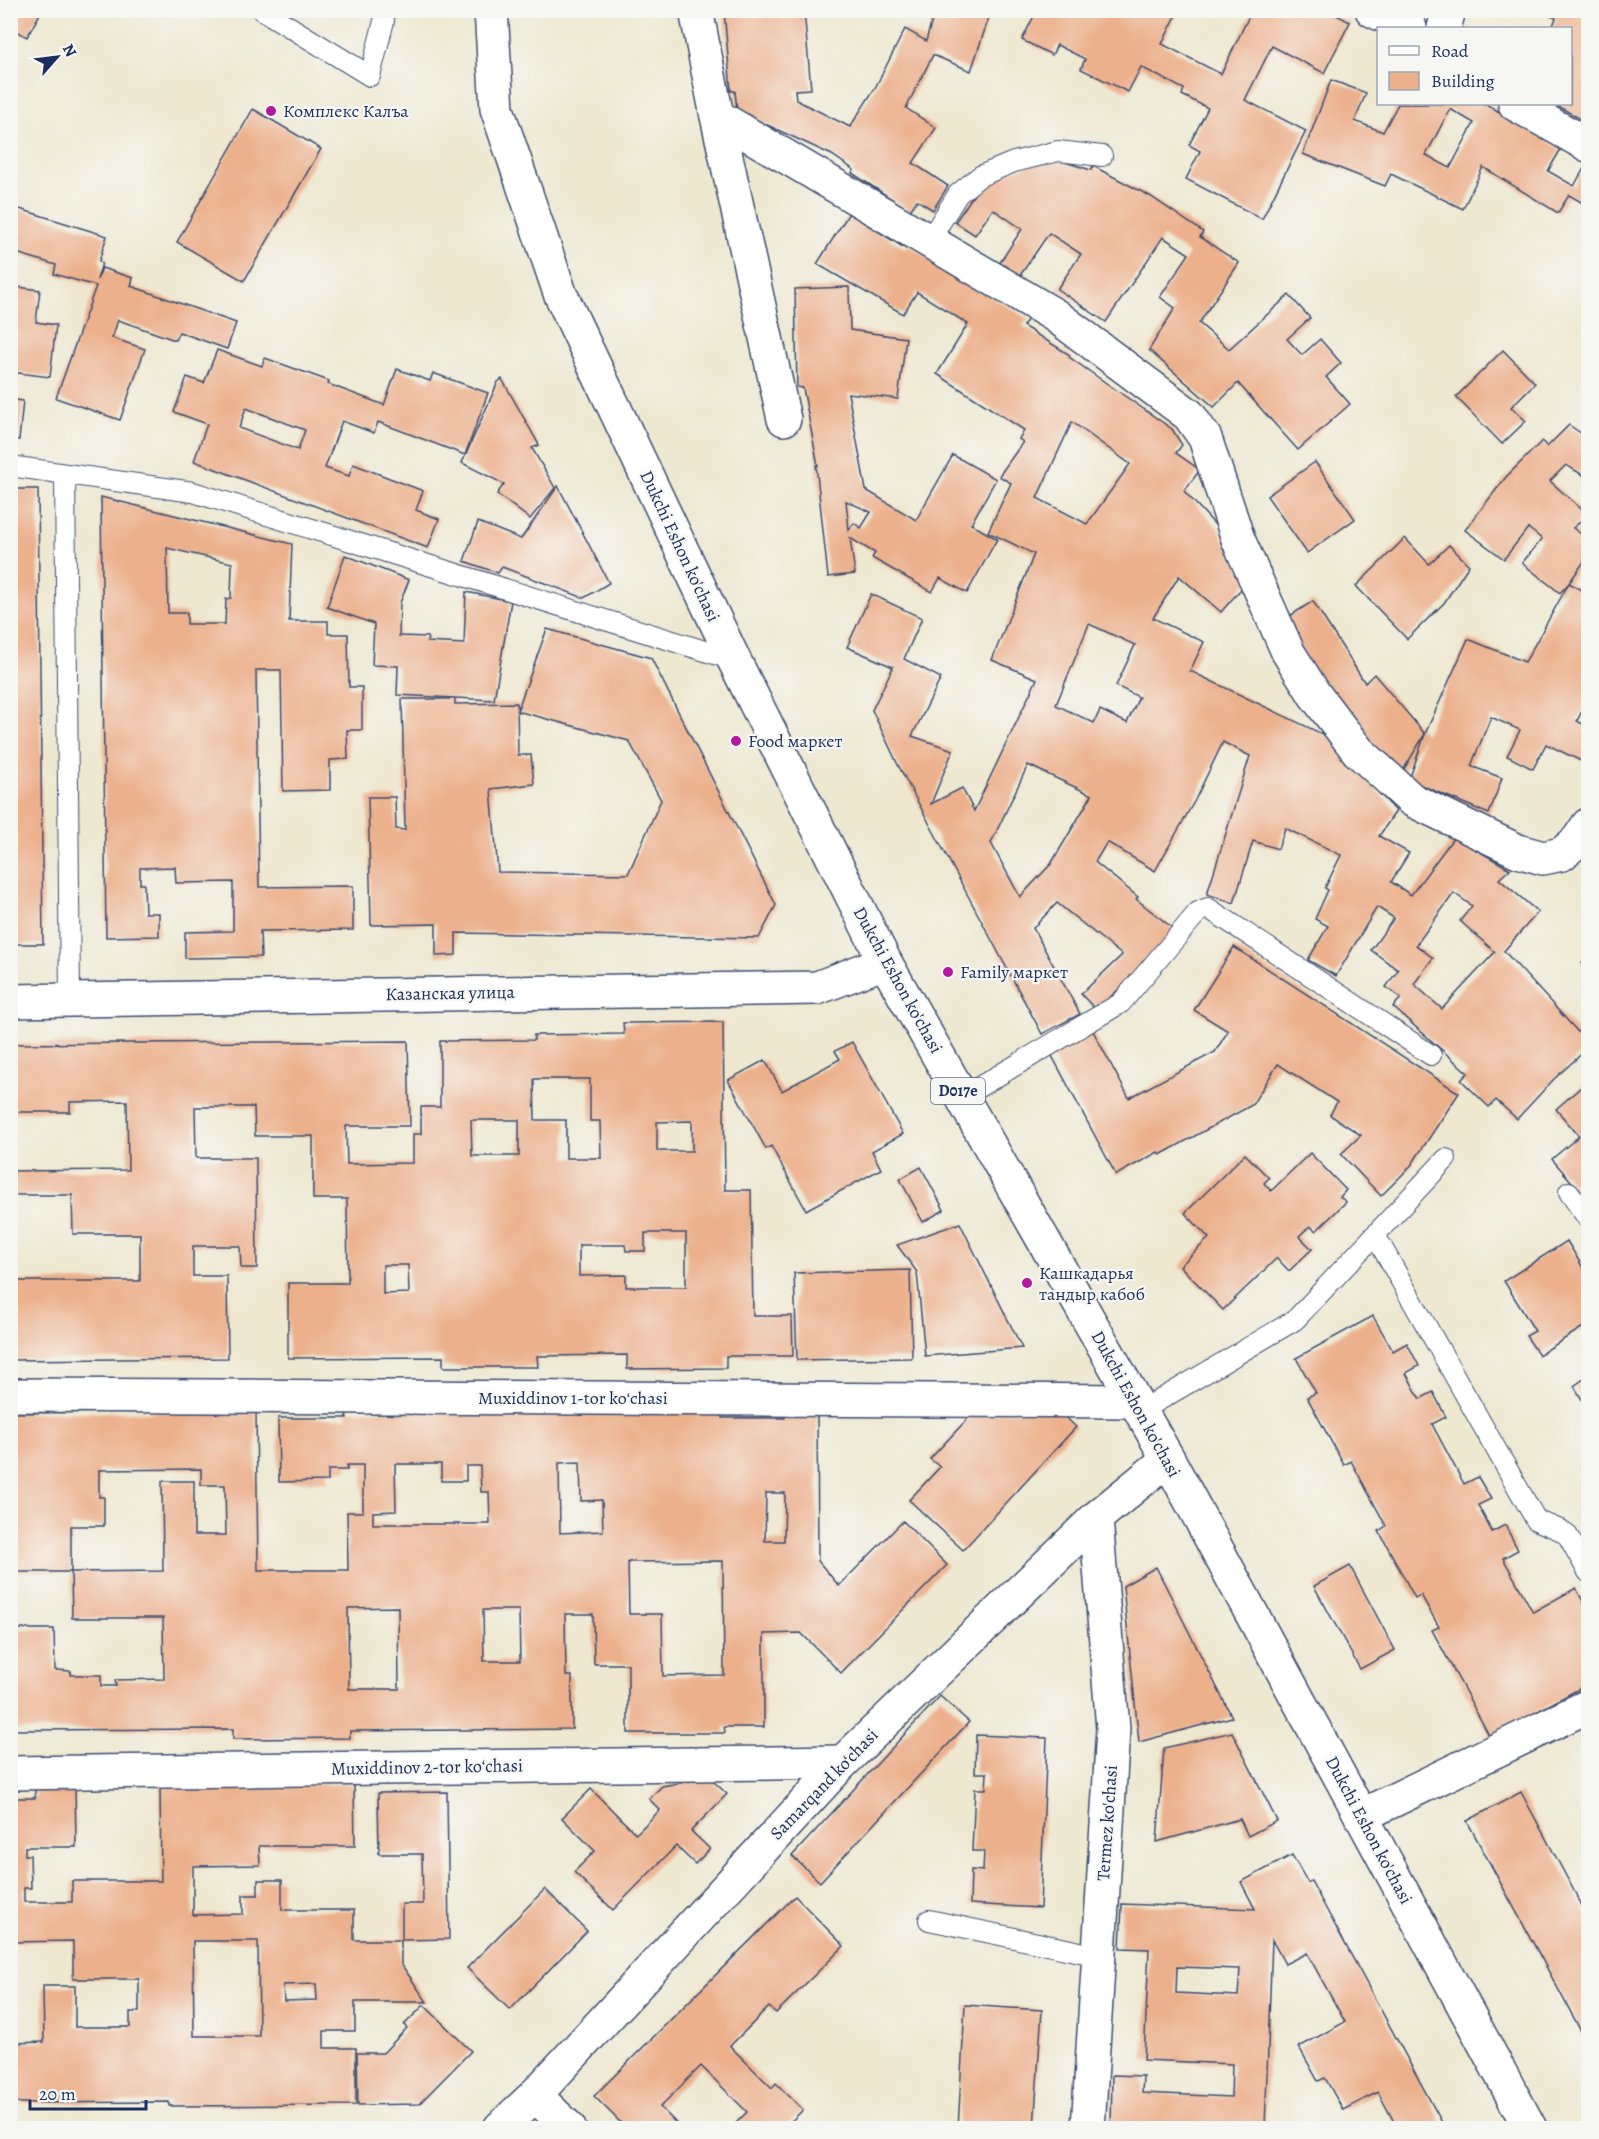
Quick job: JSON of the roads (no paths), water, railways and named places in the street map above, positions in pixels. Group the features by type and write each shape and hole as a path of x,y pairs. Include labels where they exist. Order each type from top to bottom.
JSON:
{"street":[{"name":"Dukchi Eshon ko'chasi","path":"492,10 497,109 560,293 734,660 885,962 1168,1459 1530,2128"},
{"path":"696,10 784,419"},
{"path":"1372,10 1408,27"},
{"path":"1444,27 1449,10"},
{"path":"1517,105 1588,145"},
{"path":"717,116 1056,316 1189,414 1205,438 1238,539 1288,651 1315,695 1358,751 1412,800 1518,851 1543,858 1562,854 1578,840 1588,825"},
{"name":"Казанская улица","path":"10,1000 817,988 885,962"},
{"name":"Muxiddinov 1-tor koʻchasi","path":"10,1395 1138,1406"},
{"name":"Samarqand ko‘chasi","path":"500,2128 535,2095 843,1762 1096,1518 1168,1459"},
{"name":"Termez ko'chasi","path":"1088,2128 1113,1729 1096,1518"},
{"path":"1361,1816 1588,1706"},
{"name":"Muxiddinov 2-tor koʻchasi","path":"10,1773 843,1762"},
{"path":"535,2095 569,2128"}],"lane":[{"path":"262,10 369,76 384,21"},
{"path":"929,241 958,194 980,176 1014,162 1058,151 1102,156"},
{"path":"10,466 193,492 734,660"},
{"path":"64,474 70,998"},
{"path":"962,1097 1121,1003 1198,912 1208,908 1431,1055"},
{"path":"1138,1406 1294,1320 1446,1159"},
{"path":"1569,1192 1588,1219"},
{"path":"1375,1235 1536,1520 1568,1536 1588,1572"},
{"path":"929,1920 1099,1956"}],"place":[{"name":"Комплекс Калъа","path":"271,111"},
{"name":"Food маркет","path":"736,741"},
{"name":"Family маркет","path":"948,972"},
{"name":"Кашкадарья тандыр кабоб","path":"1027,1283"}]}
